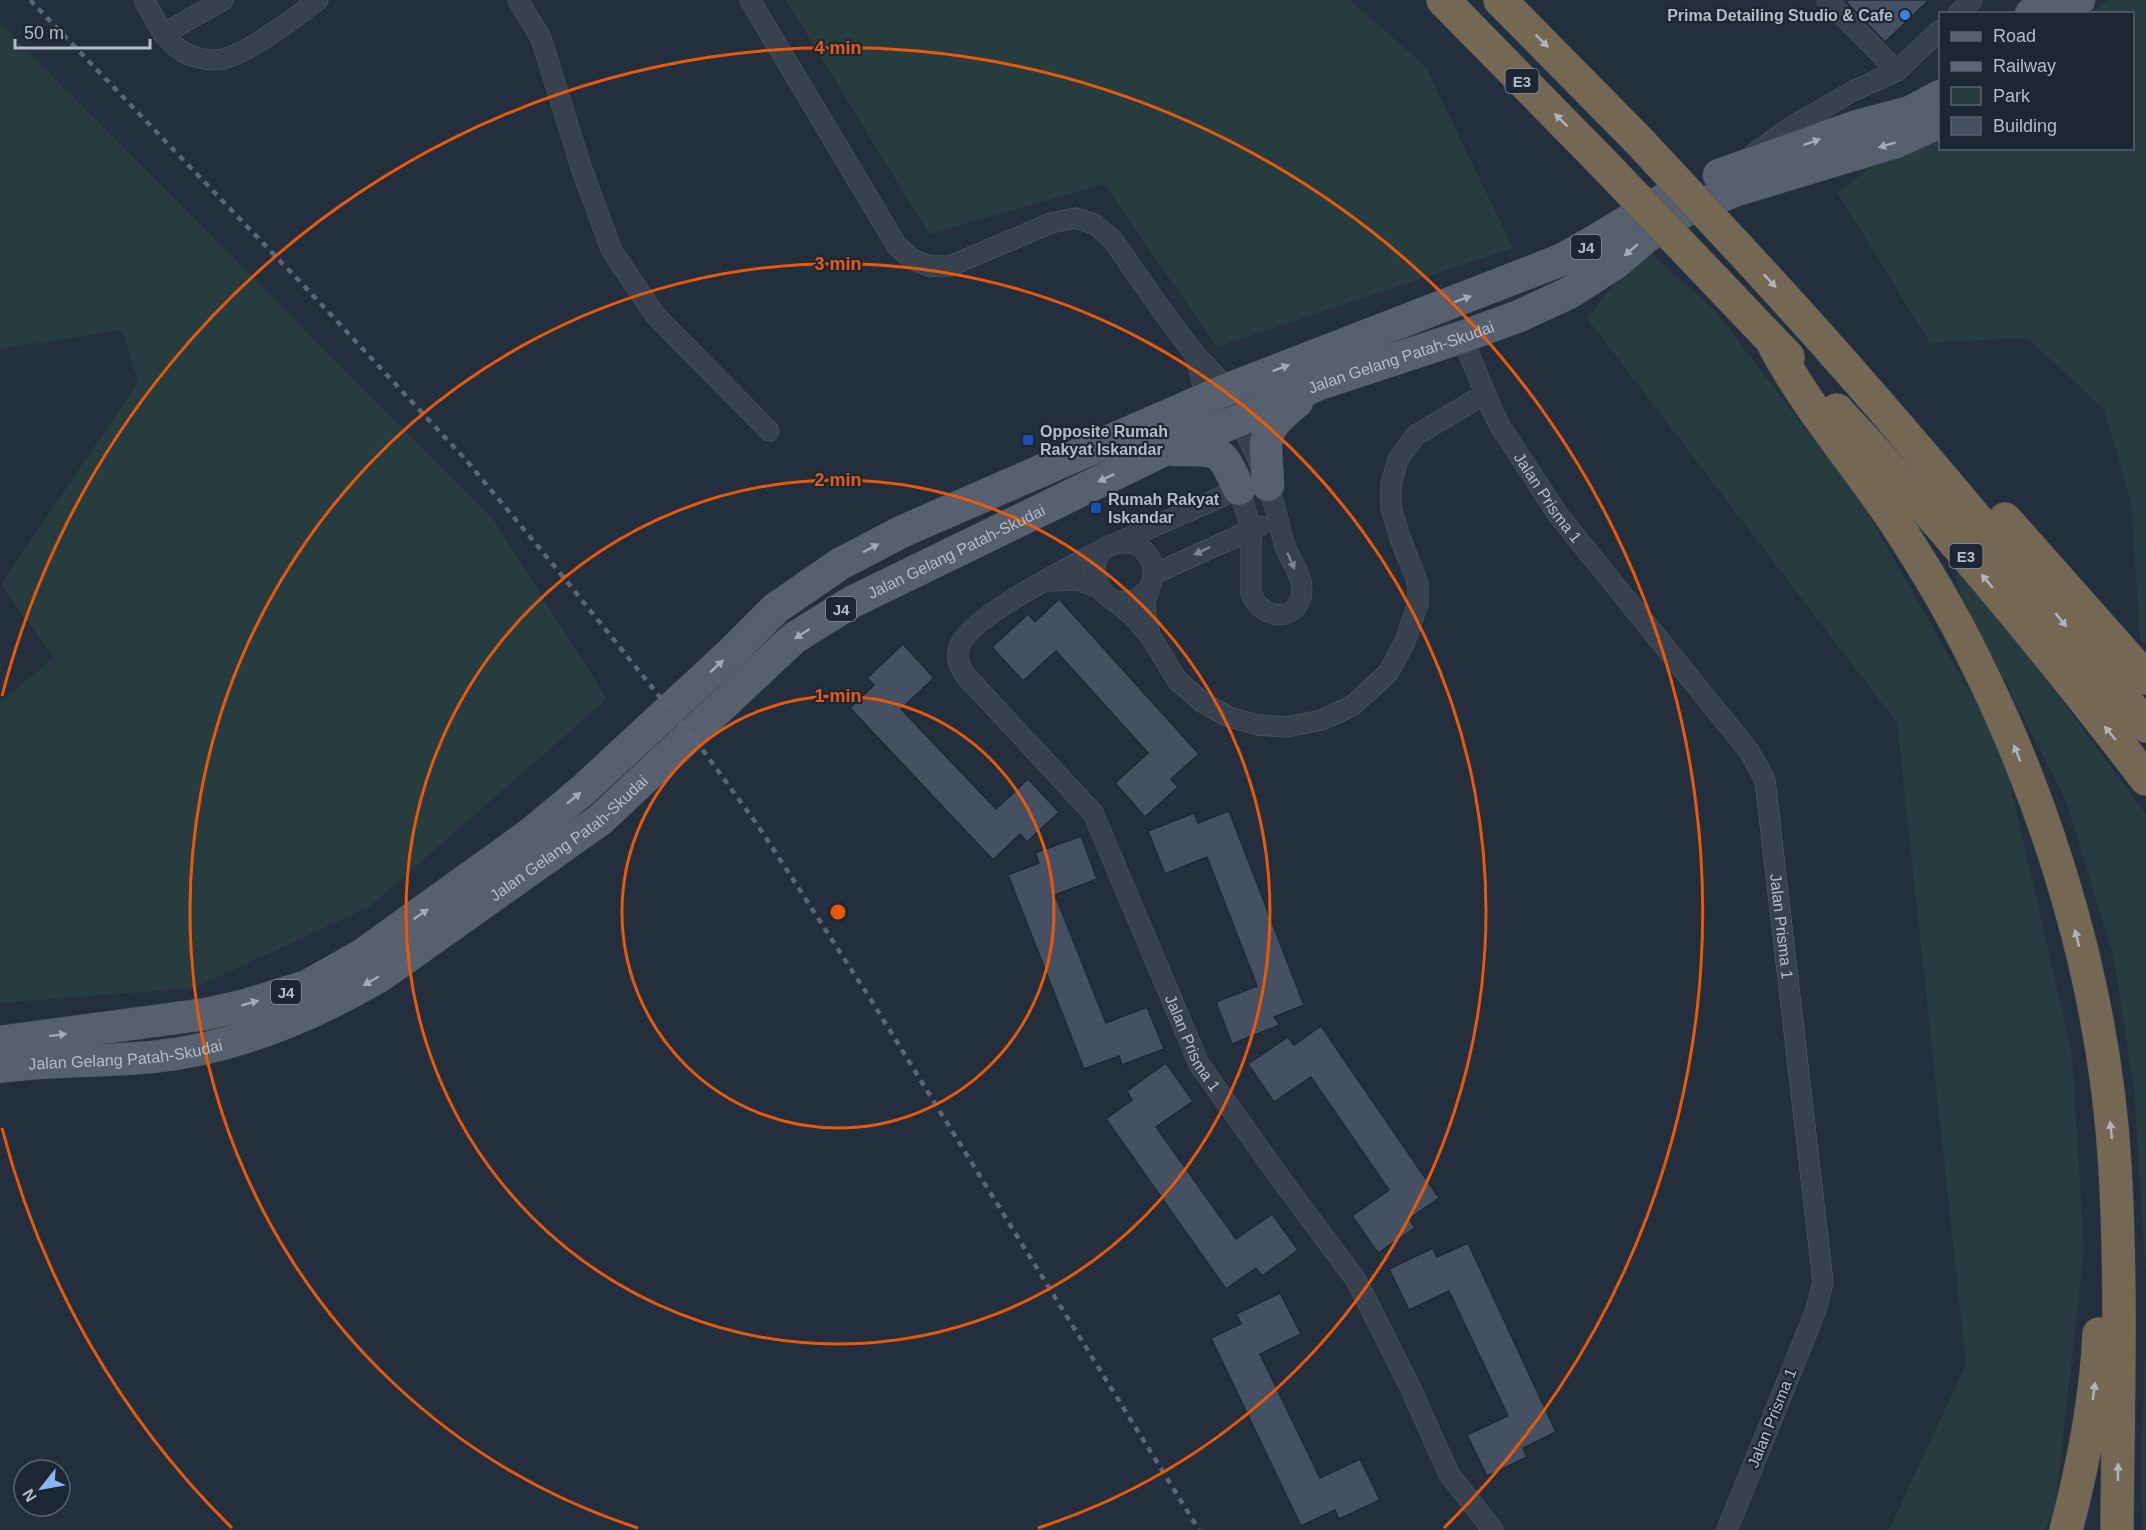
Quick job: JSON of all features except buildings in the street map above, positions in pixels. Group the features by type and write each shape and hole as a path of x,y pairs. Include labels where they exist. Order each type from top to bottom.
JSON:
{"highway":[{"name":"E3","path":"1443,0 1795,364 1922,503 2021,622 2146,779"},
{"name":"E3","path":"1500,0 1640,142 1805,319 1947,483 2146,726"},
{"path":"1805,319 1838,338 1953,461 2146,678"},
{"path":"1773,343 1790,376 1895,522 1939,593 1975,659 2014,743 2043,821 2066,893 2087,978 2105,1070 2115,1165 2120,1306 2117,1530"},
{"path":"2066,1530 2087,1444 2098,1361 2101,1291 2100,1194 2115,1165"}],"main road":[{"path":"2033,12 2045,0"},
{"path":"2067,12 2079,0"},
{"name":"Jalan Gelang Patah-Skudai","path":"0,1042 206,1014 246,1005 307,986 362,955 529,836 582,791 732,652 776,608 840,564 901,532 1216,394 1561,260 1598,241 1627,220 1672,194 1854,127 1910,112 1939,97"},
{"name":"Jalan Gelang Patah-Skudai","path":"0,1067 152,1057 205,1049 263,1032 342,998 380,976 600,820 794,638 852,603 1164,450 1228,425 1319,384 1462,337 1519,316 1569,293 1617,262 1646,237 1686,210 1737,189 1896,142 1939,123"},
{"path":"1164,450 1204,450 1218,453 1254,487 1268,430 1273,422 1319,384"}],"street":[{"path":"144,0 164,34 180,50 197,57 220,60 238,54 307,3"},
{"path":"164,34 223,0"},
{"path":"518,0 541,38 582,170 612,251 655,315 769,431"},
{"path":"750,0 897,246 912,259 929,266 950,266 1051,223 1076,218 1094,224 1112,239 1195,354 1216,394 1254,487 1277,520 1303,588 1295,608 1287,613 1277,615 1268,613 1260,608 1251,593 1251,529 1254,487 1228,425"},
{"path":"1827,0 1897,71"},
{"path":"1960,12 1972,0"},
{"path":"1732,170 1791,127 1852,91 1897,71 1939,32"},
{"name":"Jalan Prisma 1","path":"1462,337 1500,426 1559,516 1749,751 1765,780 1823,1282 1816,1310 1727,1530"},
{"path":"1152,639 1145,616 1153,565 1143,549 1126,542 1112,545 1101,553 1094,570 1106,594 1136,619 1152,639 1177,680 1202,702 1229,717 1258,725 1286,727 1322,720 1352,706 1388,673 1405,642 1418,603 1418,583 1391,508 1391,484 1398,459 1416,435 1485,394"},
{"name":"Jalan Prisma 1","path":"1254,487 1112,545 1043,581 978,624 968,634 960,643 957,654 959,666 1093,813 1199,1064 1356,1280 1410,1387 1449,1474 1492,1530"},
{"path":"1043,581 1078,580 1122,602 1132,601 1140,597 1150,582 1251,529 1277,520"}],"green space":[{"path":"786,0 1350,0 1425,66 1513,248 1217,347 1104,184 929,234"},
{"path":"2109,0 2146,0 2146,644 2140,640 2131,502 2104,409 2027,338 1930,343 1837,192 1939,120 1939,150 2134,150 2134,12 2091,12"},
{"path":"0,23 493,519 607,699 369,907 194,988 0,1003 0,702 54,658 1,585 138,382 122,330 0,349"},
{"path":"1644,247 1716,312 1862,503 2002,749 2072,1054 2084,1249 2055,1508 2045,1530 1889,1530 1966,1364 1897,723 1587,318"},
{"path":"1965,571 2146,814 2146,1278 2134,1088 2114,959 2067,803 1956,585 1956,575"},
{"path":"2146,1324 2146,1530 2143,1530 2141,1465"}],"railway":[{"path":"30,0 307,289 466,460 705,753 759,827 871,1000 1199,1530"}],"place":[{"name":"Prima Detailing Studio & Cafe","path":"1905,15"},
{"name":"Opposite Rumah Rakyat Iskandar","path":"1028,440"},
{"name":"Rumah Rakyat Iskandar","path":"1096,508"}]}
